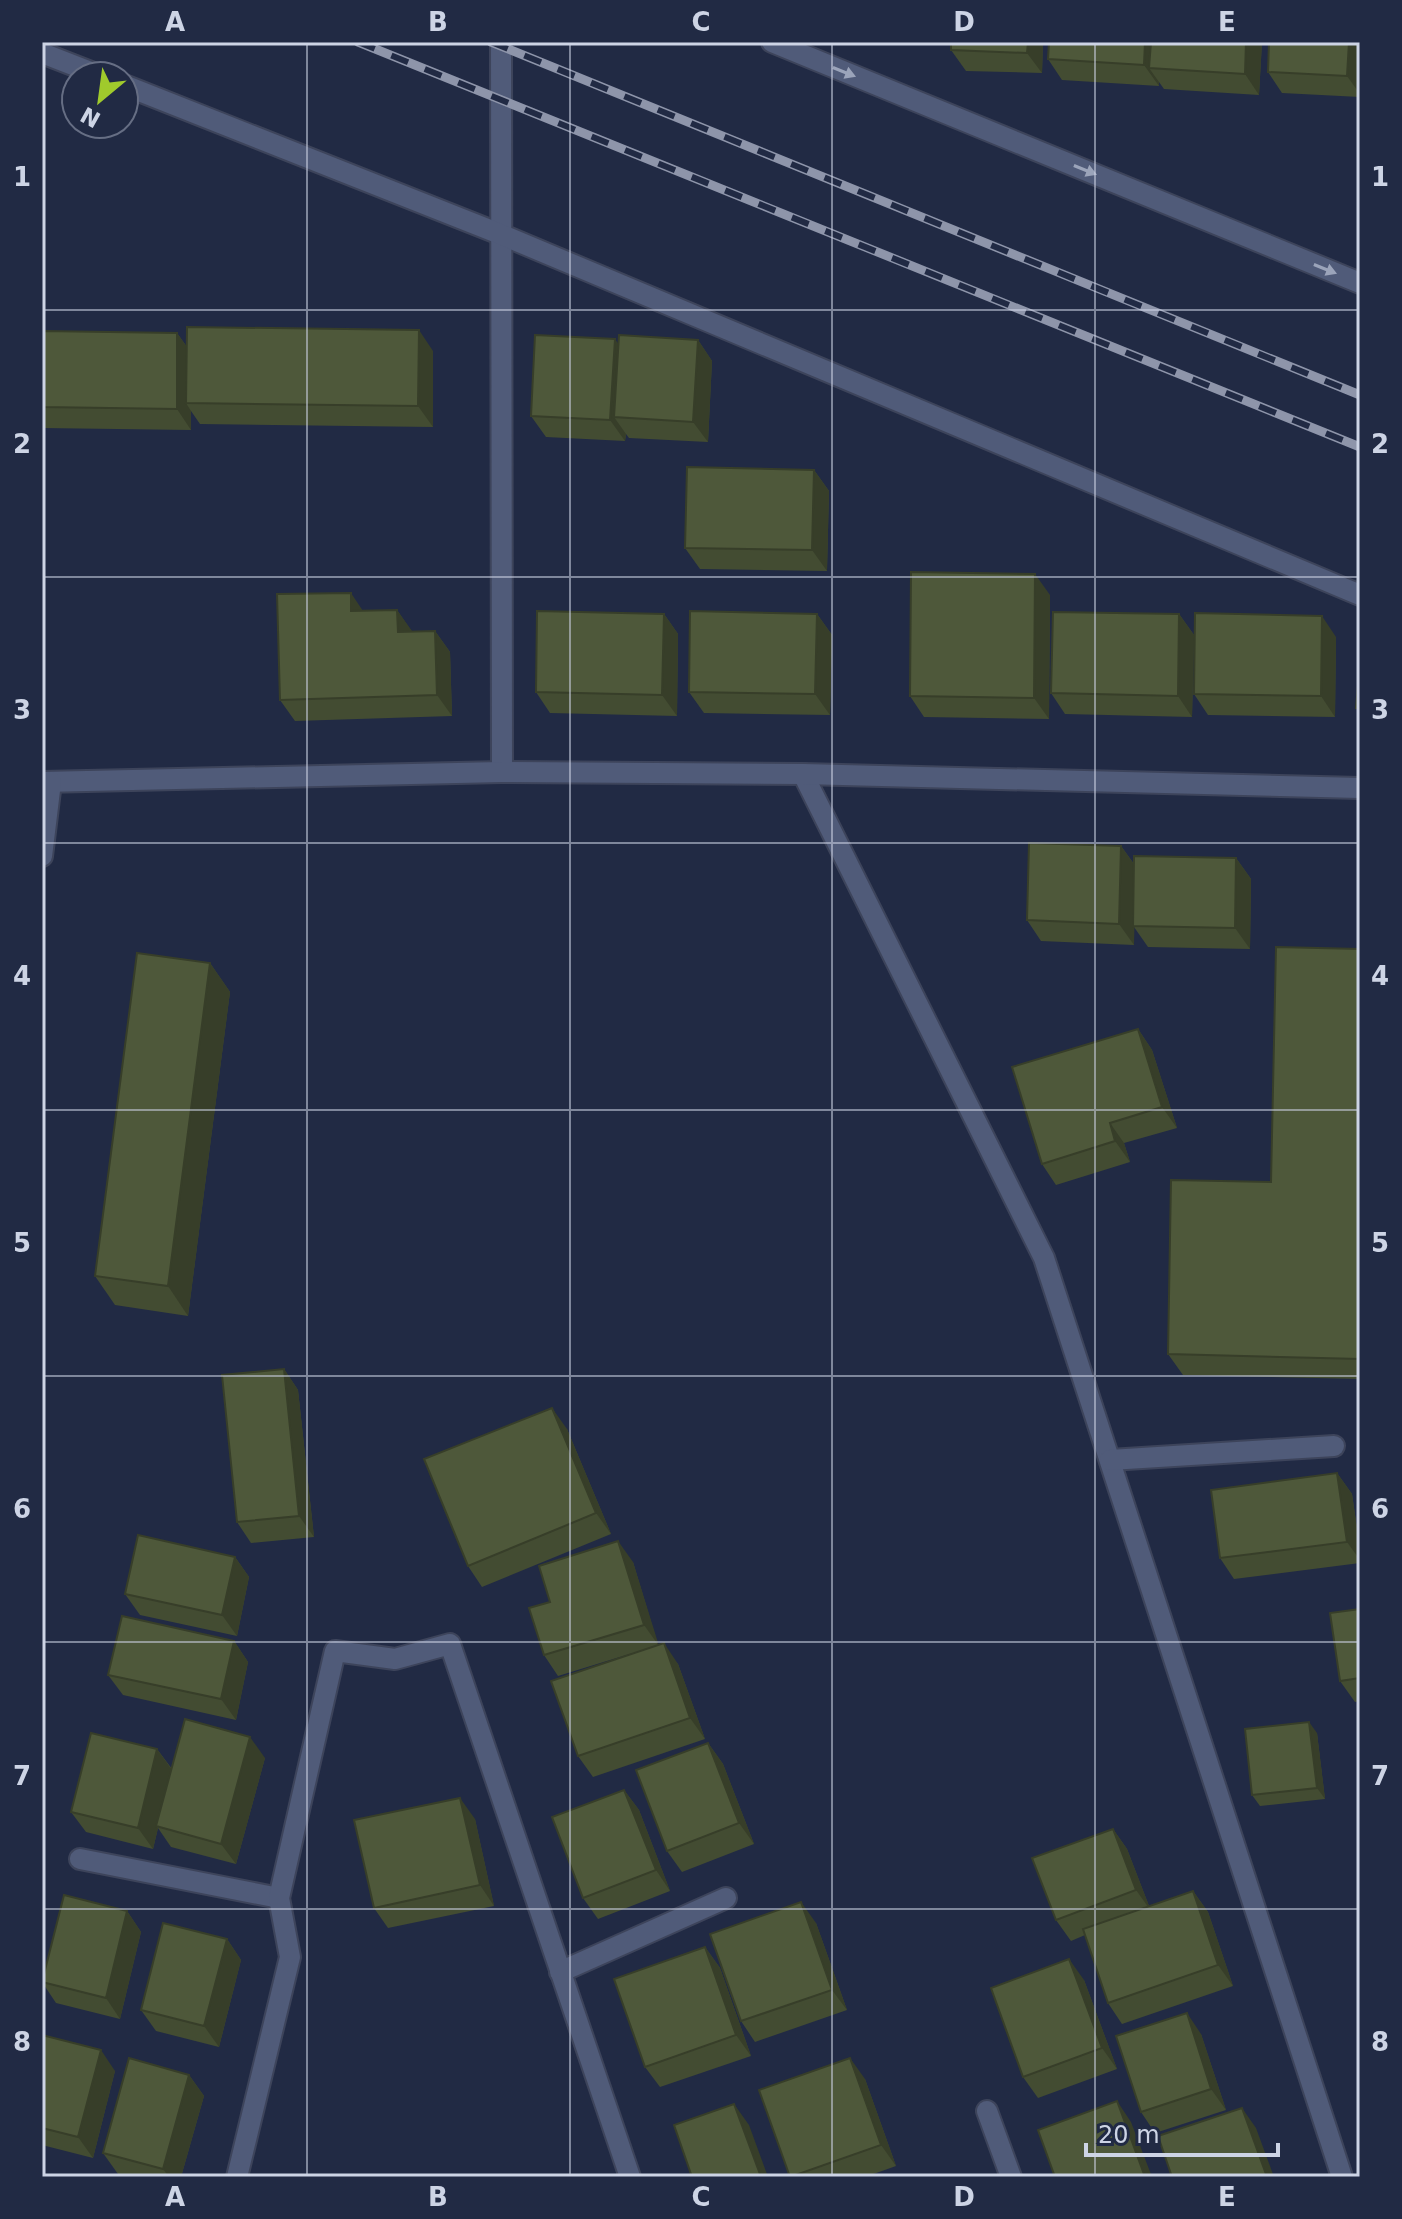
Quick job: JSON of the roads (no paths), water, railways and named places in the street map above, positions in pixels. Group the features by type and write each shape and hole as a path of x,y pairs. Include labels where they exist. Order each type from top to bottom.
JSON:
{"street":[{"path":"501,42 502,772"},
{"path":"772,42 1360,283"},
{"path":"140,91 500,234 1360,595"},
{"path":"42,856 46,782 502,772 803,774 1360,788"},
{"path":"803,774 1044,1258 1342,2177"},
{"path":"1110,1460 1334,1446"},
{"path":"237,2177 290,1957 279,1898 335,1651 395,1659 450,1644 630,2177"},
{"path":"80,1859 279,1898"},
{"path":"560,1972 726,1898"},
{"path":"987,2111 1011,2177"}],"railway":[{"path":"358,42 1360,447"},
{"path":"491,42 1360,395"}]}
